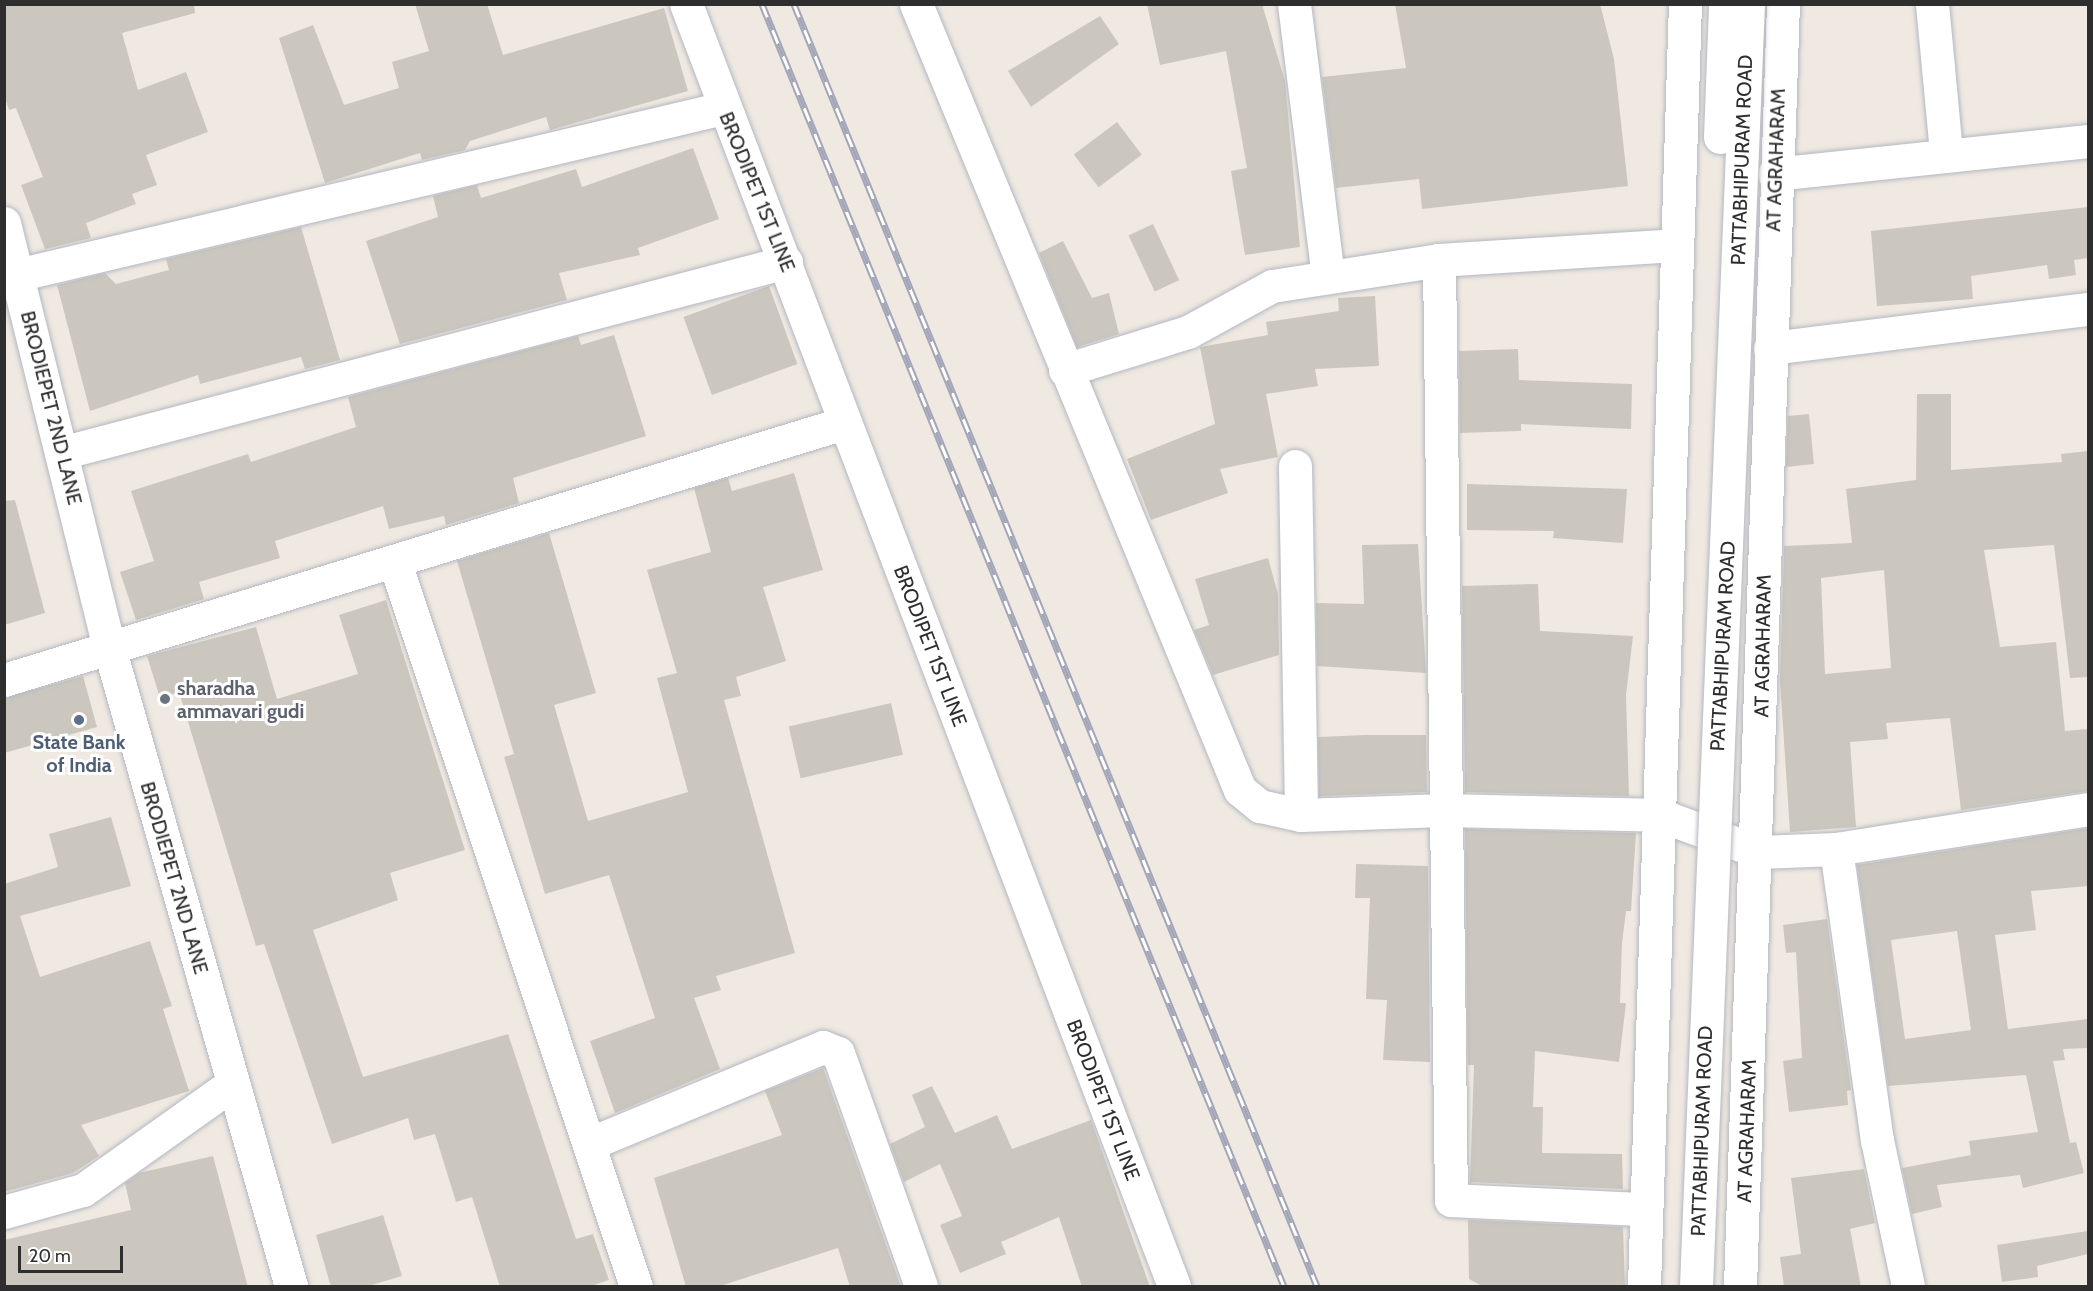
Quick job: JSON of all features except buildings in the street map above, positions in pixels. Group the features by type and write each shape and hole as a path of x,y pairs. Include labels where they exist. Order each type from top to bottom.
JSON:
{"street":[{"name":"BRODIPET 1ST LINE","path":"686,4 723,108 786,262 844,423 1174,1287"},
{"path":"916,4 1240,790 1260,806 1301,815 1445,810 1660,815 1759,852 1836,849 2088,809"},
{"path":"1294,4 1328,276"},
{"path":"1644,1287 1660,815 1675,244 1685,4"},
{"name":"PATTABHIPURAM ROAD","path":"1674,1287 1725,4"},
{"name":"PATTABHIPURAM ROAD","path":"1696,1287 1748,4"},
{"name":"AT AGRAHARAM","path":"1740,1287 1759,852 1774,174 1783,4"},
{"path":"1932,4 1946,153"},
{"path":"12,277 723,108"},
{"path":"1774,174 1946,153 2088,141"},
{"name":"BRODIEPET 2ND LANE","path":"4,223 12,277 61,453 109,647 291,1287"},
{"path":"1065,370 1188,332 1272,286 1439,260 1675,244"},
{"path":"1439,260 1451,1200 1646,1209"},
{"path":"61,453 786,262"},
{"path":"1770,348 2088,309"},
{"path":"4,680 395,563 844,423"},
{"path":"1294,466 1301,815"},
{"path":"395,563 591,1143 636,1287"},
{"path":"1836,849 1876,1140 1908,1287"},
{"path":"591,1143 823,1047 837,1053 921,1287"},
{"path":"4,1212 83,1190 232,1084"}],"railway":[{"path":"762,4 1284,1286"},
{"path":"794,4 1317,1286"}],"place":[{"name":"sharadha ammavari gudi","path":"165,699"},
{"name":"State Bank of India","path":"79,720"}]}
